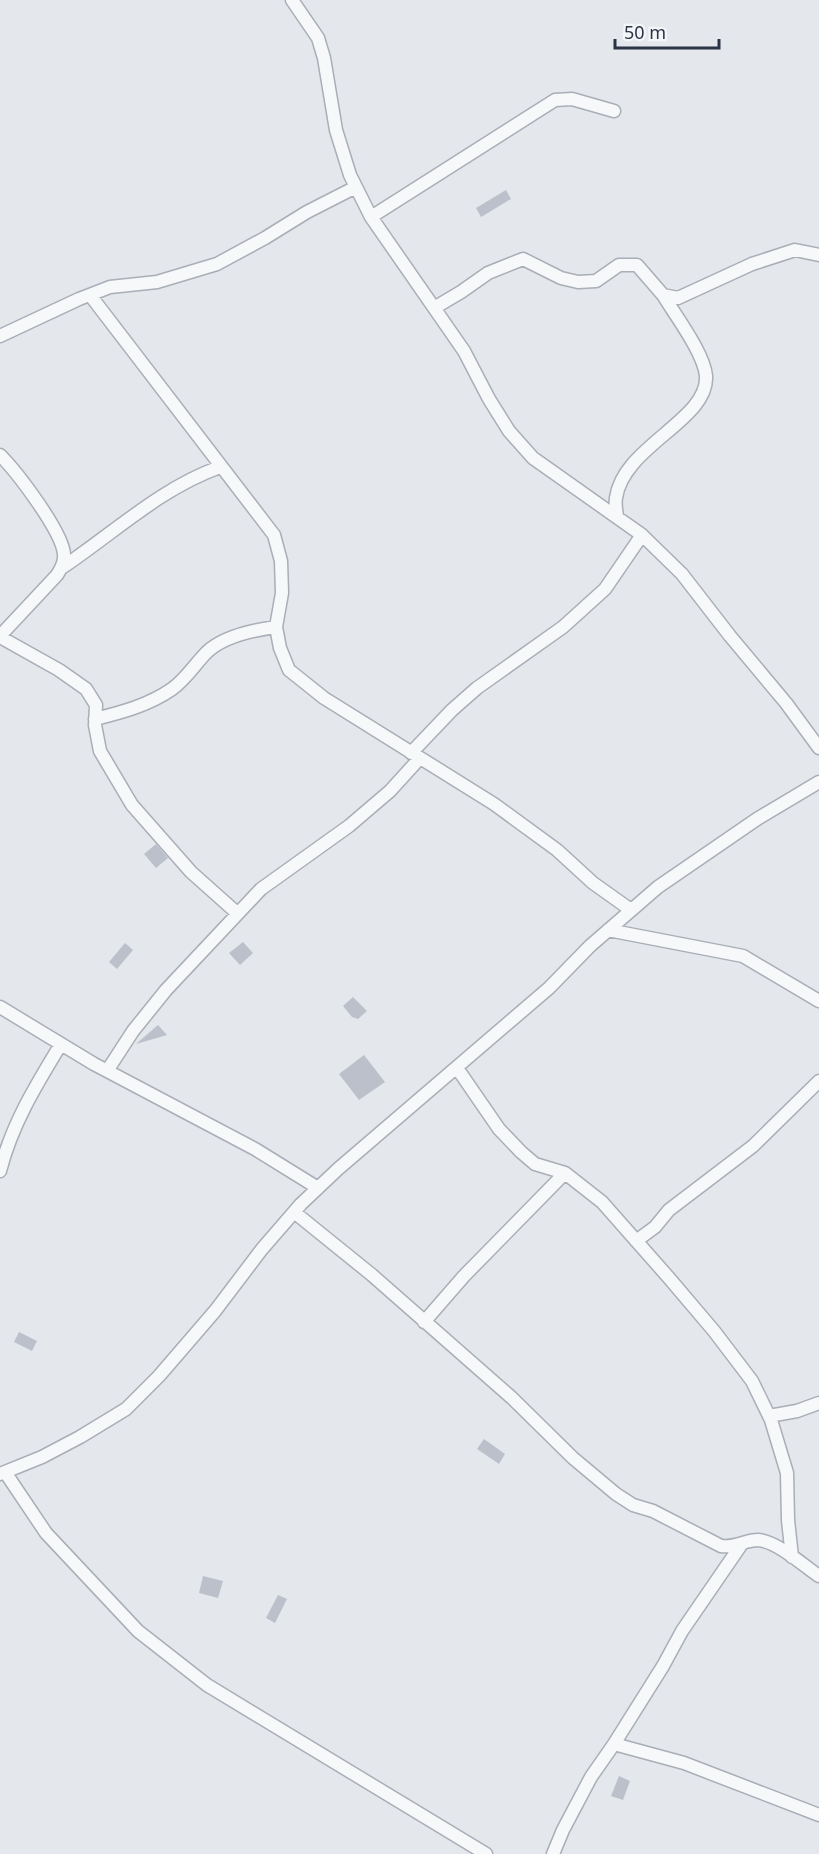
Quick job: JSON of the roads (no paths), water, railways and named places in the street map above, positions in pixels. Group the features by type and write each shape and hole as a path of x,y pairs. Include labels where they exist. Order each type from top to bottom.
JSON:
{"street":[{"path":"295,1 318,38 324,58 336,130 350,176 371,217 464,351 509,431 533,458 642,535 682,574 786,703 819,748"},
{"path":"371,217 555,100 572,99 614,111"},
{"path":"0,336 110,287 157,282 217,264 307,212 356,187"},
{"path":"663,295 678,298 752,264 795,250 819,255"},
{"path":"434,308 488,273 523,259 561,278 578,282 596,281 619,265 637,265 663,295 699,355 706,375 705,387 686,415 635,459 621,479 615,498 617,516"},
{"path":"90,295 274,535 281,561 282,582 276,627 280,648 289,670 324,698 494,804 557,850 593,883 631,910"},
{"path":"0,455 50,520 64,550 63,567"},
{"path":"220,466 175,486 63,567 0,636 59,670 86,689 96,705 100,751 132,806 191,872 237,912"},
{"path":"106,1071 166,990 237,912 261,889 349,826 390,791 452,710 477,688 563,627 605,589 642,535"},
{"path":"96,719 147,704 174,688 209,650 229,639 276,627"},
{"path":"486,1854 207,1685 138,1631 46,1533 3,1473 42,1457 126,1408 159,1376 200,1329 262,1249 318,1188 549,988 590,946 658,887 757,819 819,782"},
{"path":"608,930 743,956 819,1001"},
{"path":"0,1007 106,1071 255,1149 318,1188"},
{"path":"0,1171 6,1146 30,1096 61,1044"},
{"path":"457,1068 499,1129 521,1152 535,1164 565,1173 602,1202 714,1332 752,1381 769,1416 787,1473 792,1557"},
{"path":"636,1241 655,1227 669,1210 753,1146 819,1081"},
{"path":"424,1322 464,1276 565,1173"},
{"path":"294,1212 372,1275 512,1398 573,1458 616,1494 633,1505 653,1511 721,1546 730,1548 762,1540 781,1549 819,1576"},
{"path":"769,1416 797,1411 819,1403"},
{"path":"553,1854 562,1830 591,1777 663,1666 682,1631 741,1545"},
{"path":"614,1744 684,1764 819,1815"}]}
